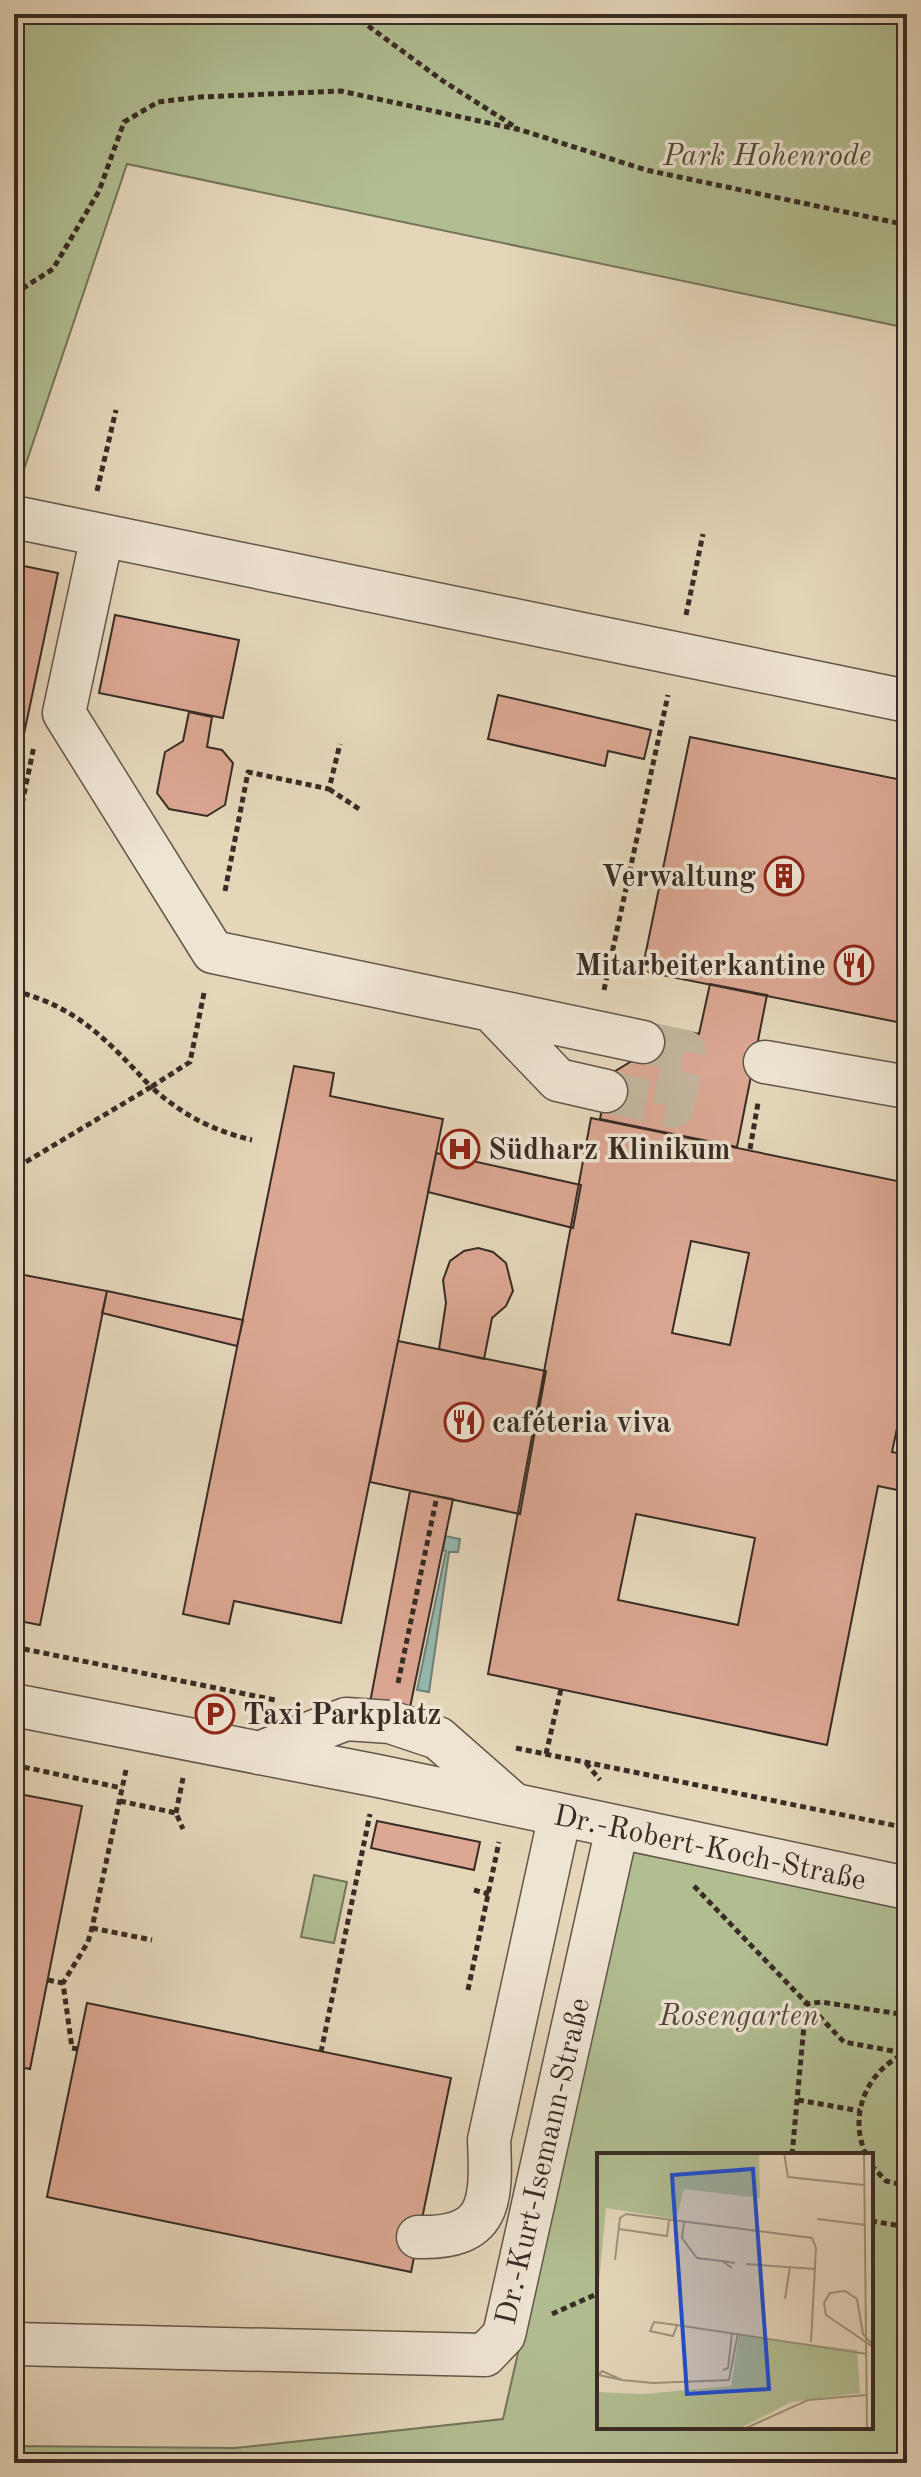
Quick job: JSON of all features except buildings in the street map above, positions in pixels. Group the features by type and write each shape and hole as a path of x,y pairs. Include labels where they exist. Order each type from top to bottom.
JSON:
{"street":[{"path":"14,517 907,701"},
{"path":"95,534 64,713 213,952 643,1042"},
{"path":"491,1010 558,1080 606,1091"},
{"path":"765,1062 907,1087"},
{"name":"Dr.-Robert-Koch-Straße","path":"14,1705 530,1808 907,1888"},
{"name":"Dr.-Robert-Koch-Straße","path":"259,1753 346,1719 390,1722 438,1738 530,1808"},
{"path":"420,2228 447,2219 464,2209 473,2182 469,2142 530,1808"},
{"name":"Dr.-Kurt-Isemann-Straße","path":"14,2344 485,2355 504,2335 617,1828"}],"path":[{"path":"352,14 443,81 521,130"},
{"path":"14,294 53,269 99,191 124,122 158,102 200,97 341,91 521,130 646,170 907,225"},
{"path":"95,534 116,410"},
{"path":"688,606 703,534"},
{"path":"14,843 36,737 64,713"},
{"path":"608,968 660,731"},
{"path":"329,789 340,744"},
{"path":"14,1169 190,1062 213,952 215,912 224,898 248,772 329,789 362,811"},
{"path":"14,991 38,997 98,1030 151,1087 193,1120 218,1132 252,1140"},
{"path":"78,2049 72,2048 63,1983 92,1928 131,1748 143,1731 159,1676"},
{"path":"546,1754 561,1689"},
{"path":"14,1765 122,1788"},
{"path":"119,1801 176,1813 183,1829"},
{"path":"496,1996 489,1894 530,1808"},
{"path":"474,1890 489,1894"},
{"path":"92,1928 152,1940"},
{"path":"48,1980 63,1983"},
{"path":"806,2004 821,2002 907,2015"},
{"path":"806,2004 844,2042 906,2053"},
{"path":"792,2153 806,2004"},
{"path":"321,2052 329,2011"},
{"path":"865,2153 857,2135 860,2111 875,2072 906,2053"},
{"path":"798,2100 860,2111"},
{"path":"873,2167 886,2181 907,2186"},
{"path":"873,2221 907,2227"}],"green space":[{"name":"Park Hohenrode","path":"14,14 907,14 907,328 127,164 14,499"},
{"name":"Rosengarten","path":"632,1852 907,1907 907,2463 14,2463 14,2446 235,2448 503,2419"},
{"path":"314,1875 347,1882 334,1943 301,1937"}],"water":[{"path":"445,1536 460,1539 458,1552 449,1552 429,1692 417,1690 446,1551 443,1550"},
{"path":"907,2102 907,2149 899,2137 897,2126"}],"tunnel":[{"path":"606,1091 673,1107 685,1051 643,1042"}],"place":[{"name":"Verwaltung","path":"784,876"},
{"name":"Mitarbeiterkantine","path":"854,965"},
{"name":"Südharz Klinikum","path":"460,1149"},
{"name":"caféteria viva","path":"464,1422"},
{"name":"Taxi Parkplatz","path":"215,1714"}]}
